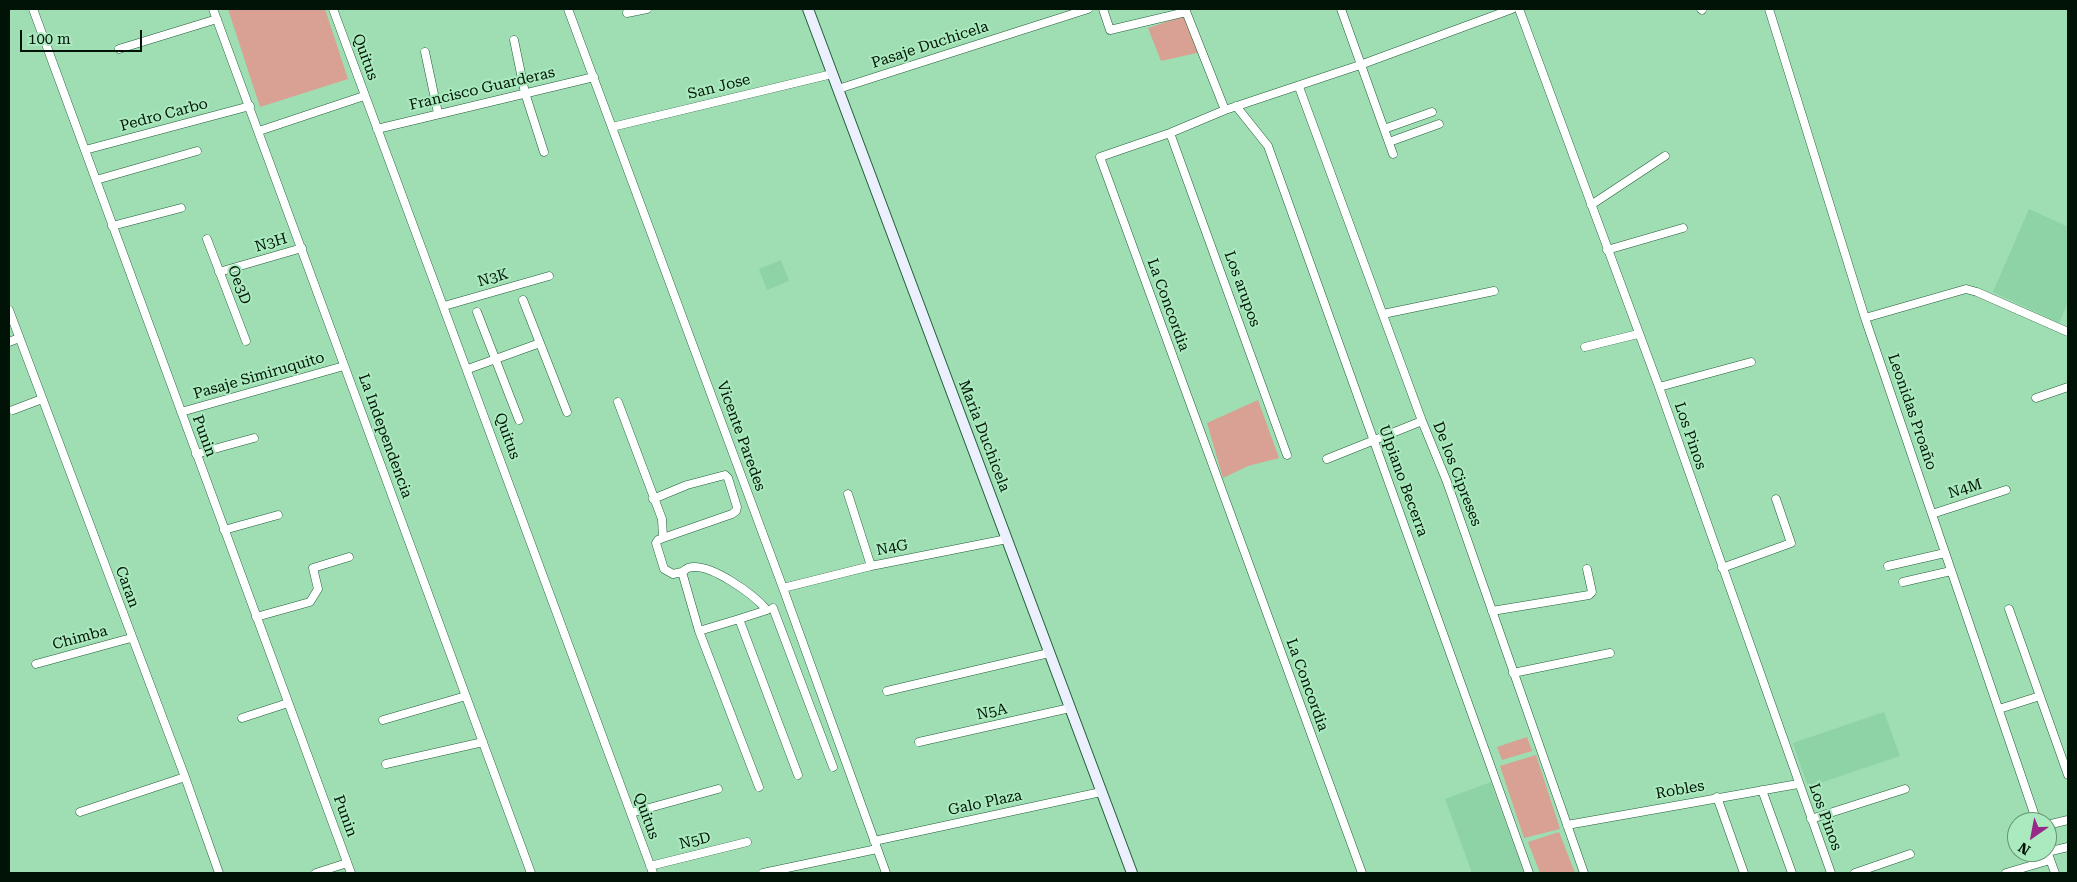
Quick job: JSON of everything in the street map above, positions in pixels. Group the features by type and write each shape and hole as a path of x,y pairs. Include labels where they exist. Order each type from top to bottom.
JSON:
{"main road":[{"name":"Maria Duchicela","path":"808,9 1132,873"}],"street":[{"name":"Punin","path":"33,9 351,873"},
{"name":"La Independencia","path":"214,9 531,873"},
{"name":"Quitus","path":"333,9 364,96 468,369 651,870"},
{"name":"Vicente Paredes","path":"568,9 789,603 886,873"},
{"path":"627,13 647,9"},
{"name":"Pasaje Duchicela","path":"838,89 1088,9"},
{"path":"1103,9 1110,30 1186,10 1225,110"},
{"path":"1341,9 1393,154"},
{"name":"La Concordia","path":"1362,873 1100,157 1170,133 1236,106 1360,65 1512,9"},
{"name":"Los Pinos","path":"1519,9 1659,387 1831,873"},
{"name":"Leonidas Proaño","path":"1769,9 1865,318 2034,812"},
{"path":"120,49 217,19"},
{"path":"514,40 525,93 544,152"},
{"path":"425,52 438,113"},
{"name":"San Jose","path":"612,127 832,74"},
{"name":"Francisco Guarderas","path":"378,129 438,113 594,77"},
{"name":"De los Cipreses","path":"1299,86 1422,421 1447,482 1584,873"},
{"path":"259,130 364,96"},
{"name":"Pedro Carbo","path":"85,150 250,106"},
{"name":"Ulpiano Becerra","path":"1236,106 1268,146 1529,873"},
{"path":"1384,129 1432,112"},
{"path":"1389,142 1439,124"},
{"name":"Los arupos","path":"1170,133 1287,455"},
{"path":"96,180 197,151"},
{"path":"1591,205 1665,156"},
{"path":"112,226 181,208"},
{"path":"1607,250 1683,228"},
{"name":"Oe3D","path":"207,239 246,341"},
{"name":"N3H","path":"219,272 302,248"},
{"name":"N3K","path":"444,306 549,276"},
{"path":"1865,318 1966,289 1978,292 2068,332"},
{"path":"1383,314 1494,291"},
{"path":"523,300 567,412"},
{"name":"Caran","path":"9,310 185,777 219,873"},
{"path":"477,312 519,420"},
{"path":"1585,347 1638,334"},
{"path":"9,342 19,338"},
{"path":"468,369 540,343"},
{"path":"1659,387 1751,362"},
{"name":"Pasaje Simiruquito","path":"181,412 344,366"},
{"path":"2036,398 2068,387"},
{"path":"13,410 42,399"},
{"path":"618,402 662,519 663,538"},
{"path":"1327,459 1422,421"},
{"path":"196,454 254,438"},
{"path":"653,499 687,485 724,475 728,478 737,507 736,511 658,540 656,543 664,569 673,574 688,568 698,568 714,572 749,592 770,609 833,767"},
{"name":"N4M","path":"1932,514 2006,490"},
{"path":"848,494 871,566"},
{"path":"1722,568 1791,543 1776,499"},
{"path":"224,530 278,515"},
{"name":"N4G","path":"783,588 871,566 1007,539"},
{"path":"1888,566 1945,553"},
{"path":"256,616 310,602 318,589 313,568 349,557"},
{"path":"1492,610 1589,595 1592,592 1592,588 1586,568"},
{"path":"1903,582 1951,571"},
{"path":"682,572 699,631 759,787"},
{"path":"699,631 789,603"},
{"path":"2009,609 2068,774"},
{"path":"739,619 798,775"},
{"name":"Chimba","path":"36,664 132,638"},
{"path":"886,691 1049,653"},
{"path":"1513,673 1610,653"},
{"path":"383,720 466,696"},
{"path":"1998,709 2040,696"},
{"path":"242,718 288,703"},
{"name":"N5A","path":"919,742 1070,708"},
{"path":"386,764 483,742"},
{"path":"80,812 185,777"},
{"name":"Robles","path":"1567,825 1798,784"},
{"path":"1811,819 1904,788"},
{"path":"631,813 718,789"},
{"path":"1762,790 1792,873"},
{"name":"Galo Plaza","path":"763,873 1101,792"},
{"path":"1717,797 1744,873"},
{"name":"N5D","path":"651,870 747,842"},
{"path":"1855,873 1910,854"},
{"path":"2006,873 2030,862"},
{"path":"316,873 347,863"}],"shaded area":[{"path":"228,9 325,9 348,79 260,107"},
{"path":"1187,15 1201,52 1161,61 1148,28"},
{"path":"2029,209 2068,227 2068,302 2059,323 1993,292"},
{"path":"781,260 789,281 767,290 759,269"},
{"path":"1258,400 1279,458 1248,466 1223,478 1207,423"},
{"path":"1884,712 1900,756 1808,787 1793,743"},
{"path":"1527,737 1532,751 1502,760 1497,747"},
{"path":"1536,755 1560,829 1524,838 1500,766"},
{"path":"1491,782 1524,873 1472,873 1445,799"},
{"path":"1559,832 1575,873 1540,873 1528,842"}]}
